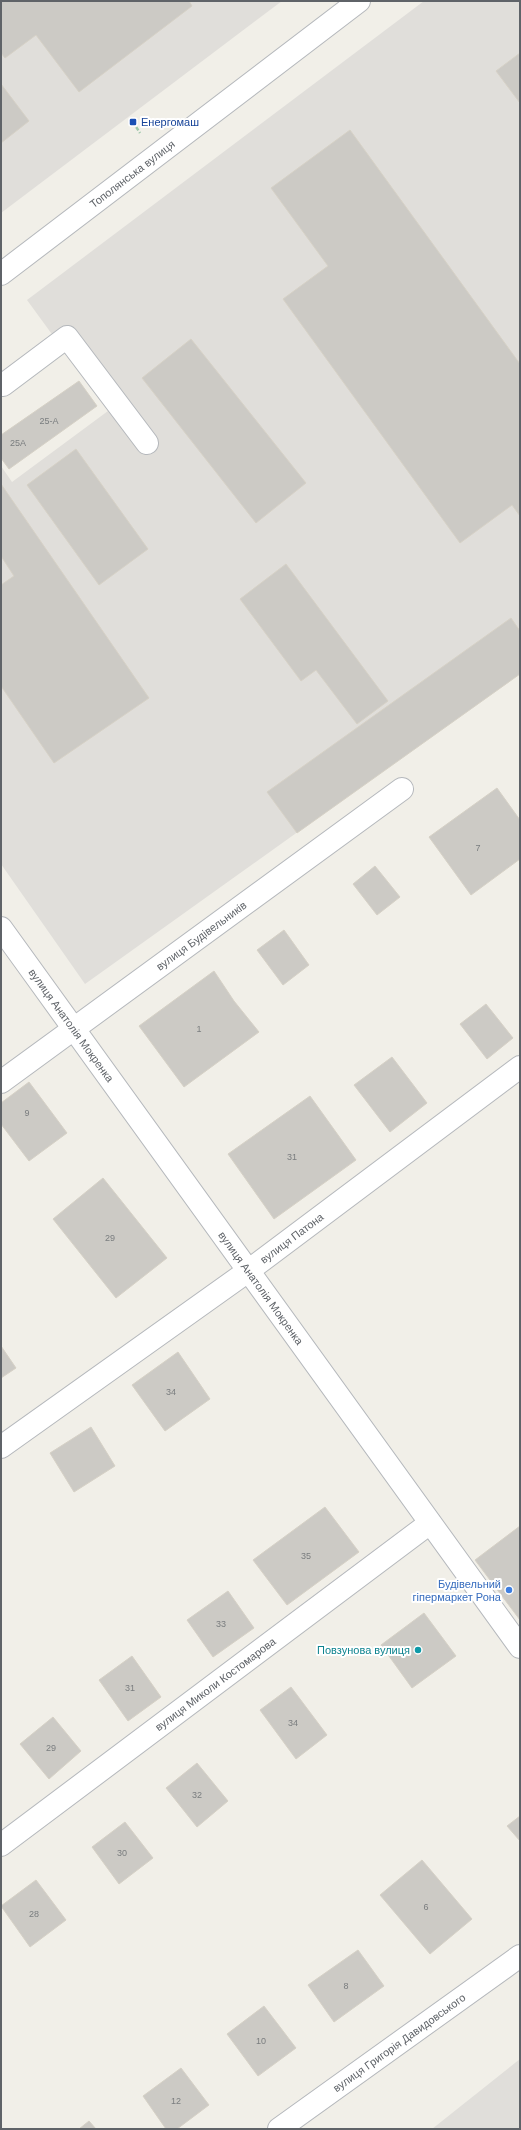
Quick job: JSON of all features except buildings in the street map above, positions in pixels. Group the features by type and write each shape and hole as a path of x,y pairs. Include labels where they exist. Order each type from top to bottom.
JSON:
{"street":[{"name":"Тополянська вулиця","path":"1,274 359,1"},
{"path":"2,384 67,338 147,443"},
{"name":"вулиця Будівельників","path":"1,1082 402,789"},
{"name":"вулиця Анатолія Мокренка","path":"1,928 520,1647"},
{"name":"вулиця Патона","path":"1,1447 248,1271 520,1066"},
{"name":"вулиця Миколи Костомарова","path":"1,1845 430,1523"},
{"name":"вулиця Григорія Давидовського","path":"279,2129 520,1956"}],"shaded area":[{"path":"1,1 282,1 1,213"},
{"path":"424,1 520,1 520,673 85,984 1,864 1,466 12,482 108,411 27,300"},
{"path":"520,2059 520,2129 432,2129"}],"place":[{"name":"Енергомаш","path":"133,122"},
{"name":"Будівельний гіпермаркет Рона","path":"509,1590"},
{"name":"Повзунова вулиця","path":"418,1650"}]}
